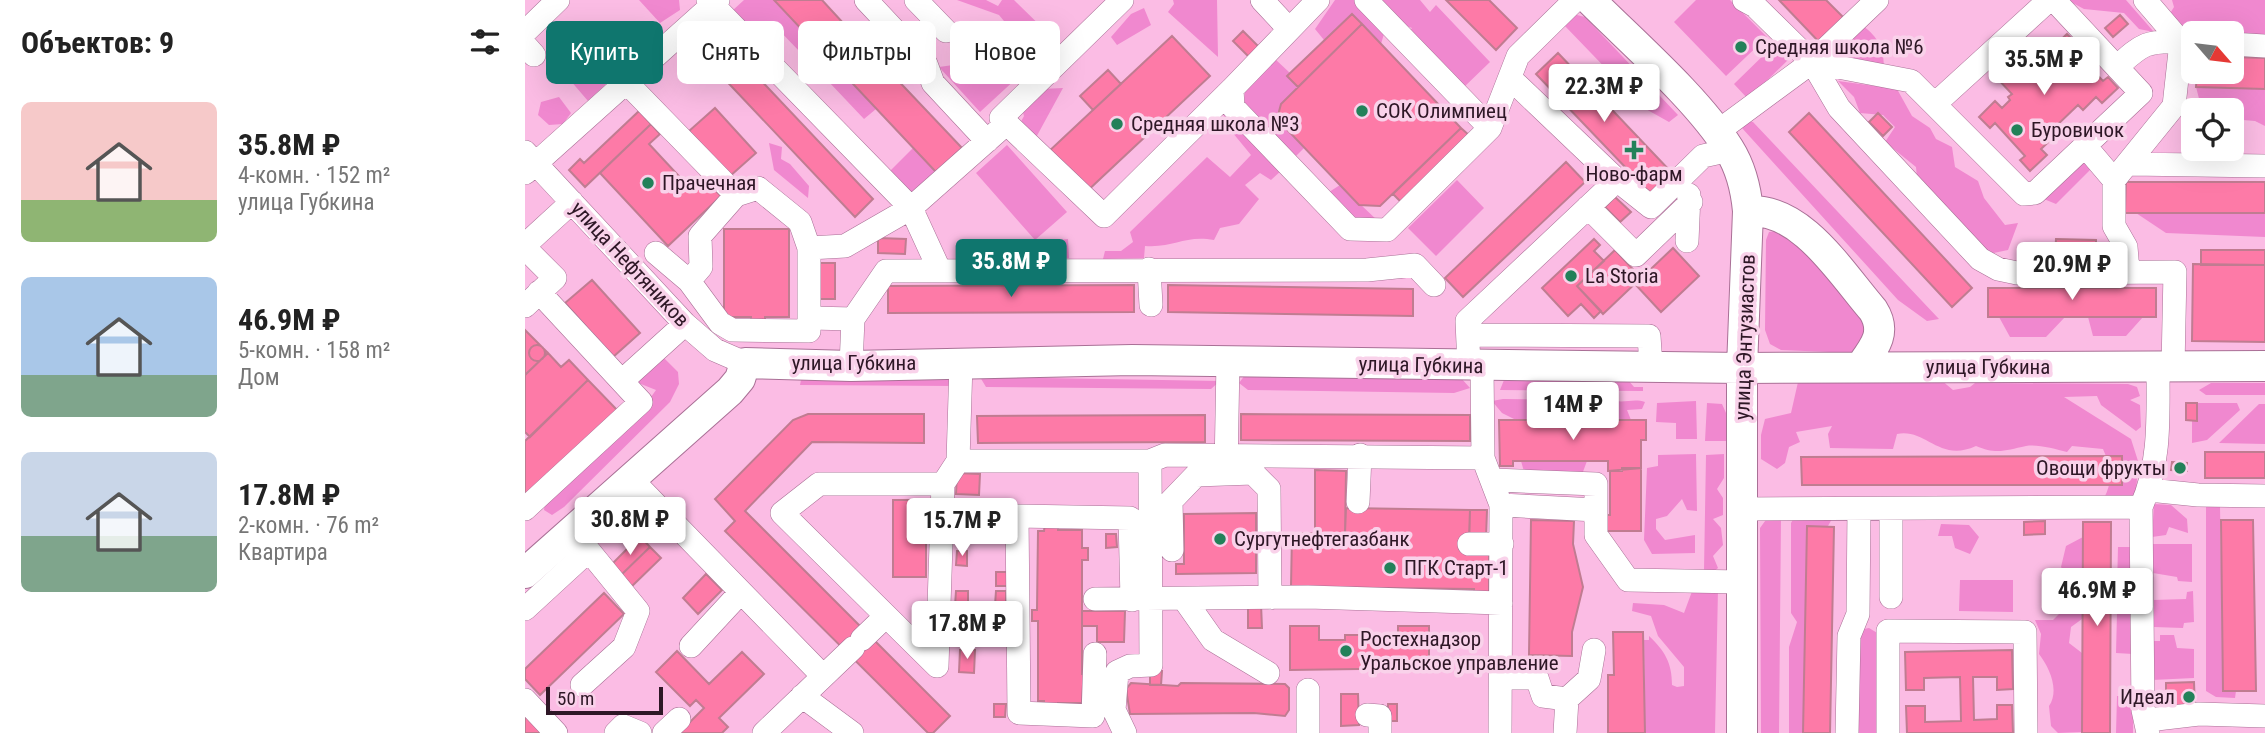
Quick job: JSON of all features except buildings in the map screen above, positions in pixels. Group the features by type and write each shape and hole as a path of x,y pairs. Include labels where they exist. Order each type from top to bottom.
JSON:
{"main road":[{"name":"улица Энтузиастов","path":"1590,0 1723,141 1743,180 1748,211 1742,368 1742,733"},
{"path":"1748,211 1779,213 1798,225 1873,310 1881,322 1879,339 1861,366"},
{"name":"улица Губкина","path":"745,363 851,366 1228,361 1742,368 2265,366"},
{"path":"525,573 579,541 631,479 730,391 740,379 745,363"}],"street":[{"path":"525,32 558,0"},
{"path":"866,0 926,64 933,83 987,141"},
{"path":"916,0 946,31"},
{"path":"1122,0 1001,118 1104,216 1318,0"},
{"path":"1262,0 1289,29"},
{"path":"1366,0 1490,128"},
{"path":"1232,89 1233,107 1350,229 1387,230 1490,128 1518,56 1575,0"},
{"path":"1744,0 1755,6 1812,62 1839,108 1980,259 2017,273 2175,272 2156,450 2145,498 2143,710 2148,727 2265,716"},
{"path":"1511,79 1616,180 1651,207 1703,156 1812,62 1877,0"},
{"path":"1812,62 1911,81 1936,103 2024,194 2035,193 2141,93 2052,0 1936,103"},
{"path":"2145,0 2181,36"},
{"path":"663,49 713,2 911,208 939,269"},
{"path":"2118,66 2140,46 2156,40 2181,42"},
{"path":"2244,45 2265,46"},
{"path":"2128,271 2126,247 2114,226 2122,172 2174,106 2181,72"},
{"path":"529,163 626,84"},
{"path":"628,84 736,195"},
{"path":"809,248 845,247 911,208 1007,123"},
{"path":"2085,147 2122,172 2265,166"},
{"name":"улица Нефтяников","path":"529,163 572,202 685,324 715,351 745,363"},
{"path":"1686,175 1691,202 1687,241"},
{"path":"1500,733 1501,505 1483,457 1476,366 1468,321 1616,180"},
{"path":"656,253 689,281 720,323 732,330 809,331 809,248 800,222 758,188 736,195 700,236 701,267 689,281"},
{"path":"525,509 641,402 622,381 532,299 555,278 525,246 572,202"},
{"path":"1583,212 1636,256 1691,202"},
{"path":"1583,212 1608,247"},
{"path":"851,366 853,319 886,271 1367,270 1415,265 1434,285"},
{"path":"1149,269 1151,305"},
{"path":"811,318 853,319"},
{"path":"622,381 685,324"},
{"path":"1469,335 1649,336 1651,366"},
{"path":"1227,464 1228,361"},
{"path":"943,484 819,484 782,513 937,666 943,484 958,461 961,363"},
{"path":"958,461 1150,461 1164,455 1227,464 1253,473 1269,489 1270,598"},
{"path":"1173,550 1171,501 1196,475 1227,464 1360,455 1483,457"},
{"path":"1358,502 1360,455"},
{"path":"1142,599 1150,461"},
{"path":"631,479 823,676"},
{"path":"1493,480 1597,484 1596,535 1628,580 1741,582"},
{"path":"1741,509 1891,509 2199,495 2265,496"},
{"path":"1501,505 1596,510"},
{"path":"1847,733 1849,636 1858,614 1859,509"},
{"path":"1891,509 1891,597"},
{"path":"1095,654 1093,716 1019,713 1017,516 1130,518 1151,665 1130,666 1117,672 1114,710 1125,733"},
{"path":"525,609 579,541 638,611 624,647 582,685"},
{"path":"1469,544 1501,544"},
{"path":"691,646 741,592"},
{"path":"1095,599 1270,598 1501,603"},
{"path":"1184,599 1213,640 1268,673"},
{"path":"764,733 886,616"},
{"path":"1888,733 1888,631 2025,632 2026,733"},
{"path":"1565,733 1567,699 1589,679 1594,650"},
{"path":"1501,678 1537,678 1543,696 1567,699"},
{"path":"1308,690 1308,733"},
{"path":"801,696 852,733"},
{"path":"525,700 557,733"},
{"path":"616,733 623,726 640,733"}],"shaded area":[{"path":"639,0 679,0 680,10 663,21 658,21"},
{"path":"744,0 774,0 798,25 798,50 784,35 784,21 742,21 732,11"},
{"path":"957,0 986,0 998,6 1002,0 1014,0 1036,21 1004,21 999,15"},
{"path":"1173,0 1217,0 1218,57 1168,12 1174,4"},
{"path":"1335,0 1361,0 1386,27 1381,44 1352,14 1324,40 1315,29"},
{"path":"1379,0 1420,0 1430,12 1436,5 1490,62 1462,89 1408,33 1412,28 1401,24"},
{"path":"1696,0 1730,0 1767,37 1726,76 1674,22"},
{"path":"2067,0 2126,0 2154,32 2139,29 2124,13 2084,9"},
{"path":"2172,0 2265,0 2265,39 2244,35 2244,21 2181,21 2181,31 2169,15 2174,7"},
{"path":"1144,8 1151,25 1117,45 1111,37 1131,14"},
{"path":"1573,14 1585,17 1678,115 1669,122 1644,108 1564,25"},
{"path":"1862,25 1873,34 1879,44 1884,70 1852,64 1842,41"},
{"path":"1775,44 1789,59 1748,99 1734,84"},
{"path":"1275,59 1290,73 1287,76 1298,87 1281,104 1277,119 1304,148 1293,159 1244,109 1245,91"},
{"path":"950,65 950,79 939,67"},
{"path":"1838,81 1897,89 1912,116 1930,128 1936,139 1952,147 1955,167 1978,181 1984,198 2005,225 2018,223 2008,250 1984,255 1945,205 1917,178 1916,167 1885,142 1895,127 1883,115 1860,113 1854,97"},
{"path":"573,84 606,84 588,101"},
{"path":"831,84 853,84 876,109 864,119"},
{"path":"954,84 1010,84 980,112"},
{"path":"2196,87 2265,89 2265,126 2255,121 2244,120 2244,98 2199,98"},
{"path":"1063,88 1033,143 1018,127 1024,116 1022,109 1042,89"},
{"path":"559,97 571,113 563,124 549,125 538,115 541,102"},
{"path":"1225,108 1283,169 1271,180 1260,173 1245,185 1259,199 1239,224 1220,228 1214,240 1195,239 1145,246 1144,258 1103,259 1105,251 1121,251 1133,242 1130,232 1207,157 1230,177 1251,155 1223,121"},
{"path":"1743,121 1753,122 1939,319 1927,321 1898,300 1742,128"},
{"path":"769,143 782,147 781,159 790,164 809,186 808,198 774,170"},
{"path":"1007,145 1067,212 1035,240 976,173"},
{"path":"913,148 936,172 910,196 888,173"},
{"path":"2089,153 2092,168 2056,204 2039,197 2055,179 2068,178"},
{"path":"1457,180 1484,208 1436,256 1408,228"},
{"path":"1340,185 1379,222 1350,220 1326,194"},
{"path":"2136,213 2265,213 2265,237 2166,233"},
{"path":"1779,231 1789,235 1865,315 1870,326 1854,353 1781,350 1770,344 1765,330 1766,240 1769,232"},
{"path":"1068,239 1069,258 1024,256 1025,244"},
{"path":"1999,317 2065,317 2046,337 2010,337"},
{"path":"2088,317 2143,317 2126,336 2093,336"},
{"path":"663,357 678,372 679,384 670,402 564,507 552,515 544,510 545,502 646,404 656,390 636,382"},
{"path":"802,375 948,378 953,386 800,385"},
{"path":"1245,375 1461,378 1470,388 1454,393 1248,390 1239,383"},
{"path":"980,377 1220,381 1211,389 986,387"},
{"path":"1504,380 1628,380 1634,387 1643,387 1643,391 1500,390"},
{"path":"1941,380 1953,390 1970,387 1975,383 2128,384 2137,387 2140,396 2130,400 2140,405 2141,427 2136,431 2101,405 2097,396 2064,397 2131,439 2138,461 2136,495 2125,503 2104,498 2110,474 2103,449 2072,446 2067,452 2031,446 2001,451 1976,446 1952,450 1907,433 1897,434 1893,449 1830,448 1828,434 1832,426 1796,432 1800,442 1789,447 1785,463 1777,469 1761,459 1761,435 1765,419 1791,413 1798,382"},
{"path":"2211,383 2265,383 2265,395 2206,395 2199,390"},
{"path":"1492,401 1645,402 1642,409 1627,410 1631,420 1516,420 1502,413"},
{"path":"1696,401 1697,439 1676,439 1676,423 1656,422 1657,403"},
{"path":"1707,403 1722,404 1726,413 1726,441 1705,441"},
{"path":"2197,403 2237,403 2240,410 2207,440 2192,443 2192,420 2197,420"},
{"path":"2259,404 2265,404 2265,444 2219,443"},
{"path":"1696,454 1697,511 1687,510 1682,499 1667,516 1656,519 1656,529 1665,540 1695,535 1695,553 1652,554 1644,540 1647,468 1658,466 1658,455"},
{"path":"1724,454 1724,478 1717,489 1723,498 1723,515 1713,519 1721,528 1723,545 1713,556 1718,568 1712,573 1704,570 1706,455"},
{"path":"1521,461 1587,461 1581,477 1525,475"},
{"path":"2206,503 2220,506 2223,691 2236,691 2235,698 2216,697 2206,691"},
{"path":"2154,504 2171,505 2187,519 2188,533 2169,527 2166,535 2152,537"},
{"path":"1797,512 1833,517 1828,526 1807,527 1803,733 1789,733 1789,647 1797,622 1791,613 1791,523"},
{"path":"1781,516 1779,733 1761,733 1760,528 1768,517"},
{"path":"1941,524 1969,525 1979,537 1970,554 1955,548 1952,536 1938,536"},
{"path":"2083,537 2082,585 2067,576 2061,567 2066,546"},
{"path":"2153,544 2192,544 2192,582 2178,581 2177,577 2153,573"},
{"path":"2118,547 2134,547 2133,588 2117,587"},
{"path":"1960,580 2013,580 2013,612 1959,611"},
{"path":"1694,586 1718,589 1715,733 1645,733 1644,640 1649,640 1649,636 1663,652 1671,670 1672,685 1684,686 1684,667 1658,636 1651,616 1632,611 1633,603 1664,605 1684,613"},
{"path":"2193,591 2194,622 2184,623 2183,628 2154,627 2153,600 2186,599 2187,592"},
{"path":"2072,601 2082,606 2082,619 2071,627 2069,643 2082,653 2082,732 2058,733 2051,726 2049,706 2053,686 2039,654 2041,634 2035,620 2053,620"},
{"path":"2117,613 2133,613 2133,654 2116,653"},
{"path":"1869,628 1879,634 1878,733 1853,733 1853,631"},
{"path":"2160,635 2174,635 2177,648 2194,649 2194,678 2152,680 2152,641 2160,641"},
{"path":"2117,696 2133,696 2133,733 2116,733"}],"place":[{"name":"Средняя школа №6","path":"1741,47"},
{"name":"СОК Олимпиец","path":"1362,111"},
{"name":"Средняя школа №3","path":"1117,124"},
{"name":"Буровичок","path":"2017,130"},
{"name":"Ново-фарм","path":"1634,150"},
{"name":"Прачечная","path":"648,183"},
{"name":"La Storia","path":"1571,276"},
{"name":"Овощи фрукты","path":"2180,468"},
{"name":"Сургутнефтегазбанк","path":"1220,539"},
{"name":"ПГК Старт-1","path":"1390,568"},
{"name":"Ростехнадзор Уральское управление","path":"1346,651"},
{"name":"Идеал","path":"2189,697"}]}
